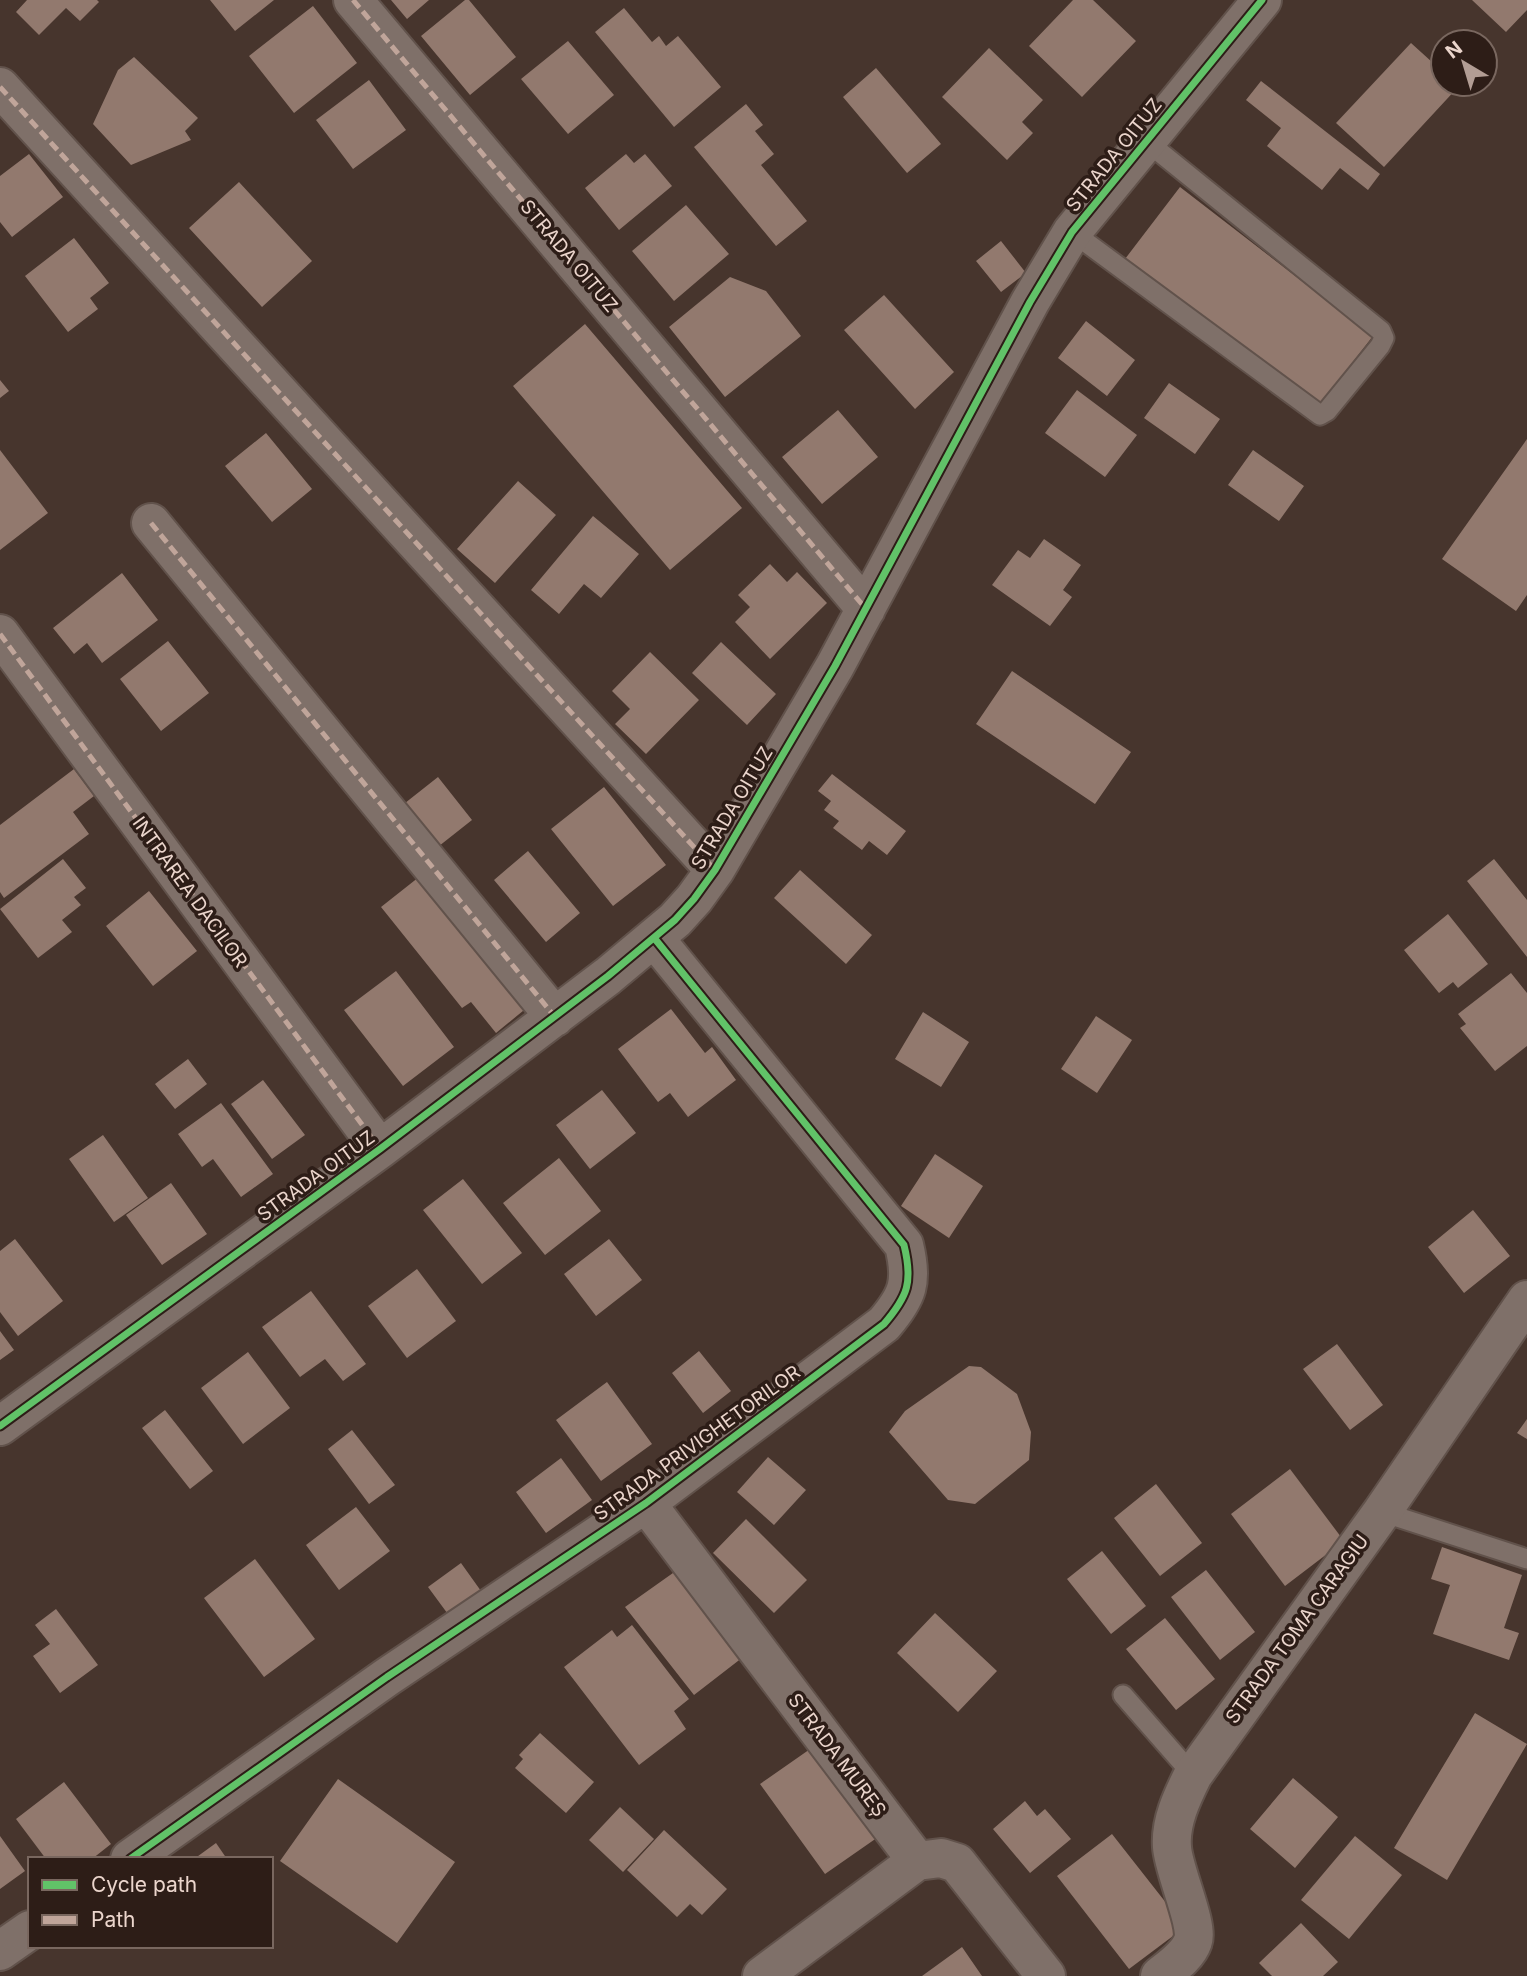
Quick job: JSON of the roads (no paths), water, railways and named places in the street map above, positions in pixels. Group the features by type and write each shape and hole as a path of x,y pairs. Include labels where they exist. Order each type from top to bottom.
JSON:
{"street":[{"name":"STRADA OITUZ","path":"353,0 866,609"},
{"name":"STRADA OITUZ","path":"0,1426 380,1149 555,1017 655,939 694,899 715,870 835,667 1030,302 1072,232 1262,0"},
{"path":"0,87 715,870"},
{"path":"151,523 555,1017"},
{"name":"INTRAREA DACILOR","path":"0,634 380,1149"},
{"name":"STRADA PRIVIGHETORILOR","path":"133,1857 387,1677 646,1503 884,1324 899,1307 908,1290 909,1267 904,1245 655,939"},
{"name":"STRADA TOMA CARAGIU","path":"1160,1976 1180,1960 1194,1941 1194,1926 1171,1846 1178,1805 1193,1775 1382,1512 1527,1300"},
{"name":"STRADA MUREȘ","path":"646,1503 917,1861"},
{"path":"762,1976 917,1861 942,1858 957,1863 1046,1976"},
{"path":"0,1951 28,1931"}],"lane":[{"path":"1072,232 1320,415 1327,411 1380,346 1384,338 1381,331 1146,141"},
{"path":"1382,1512 1527,1559"},
{"path":"1124,1695 1193,1775"}]}
